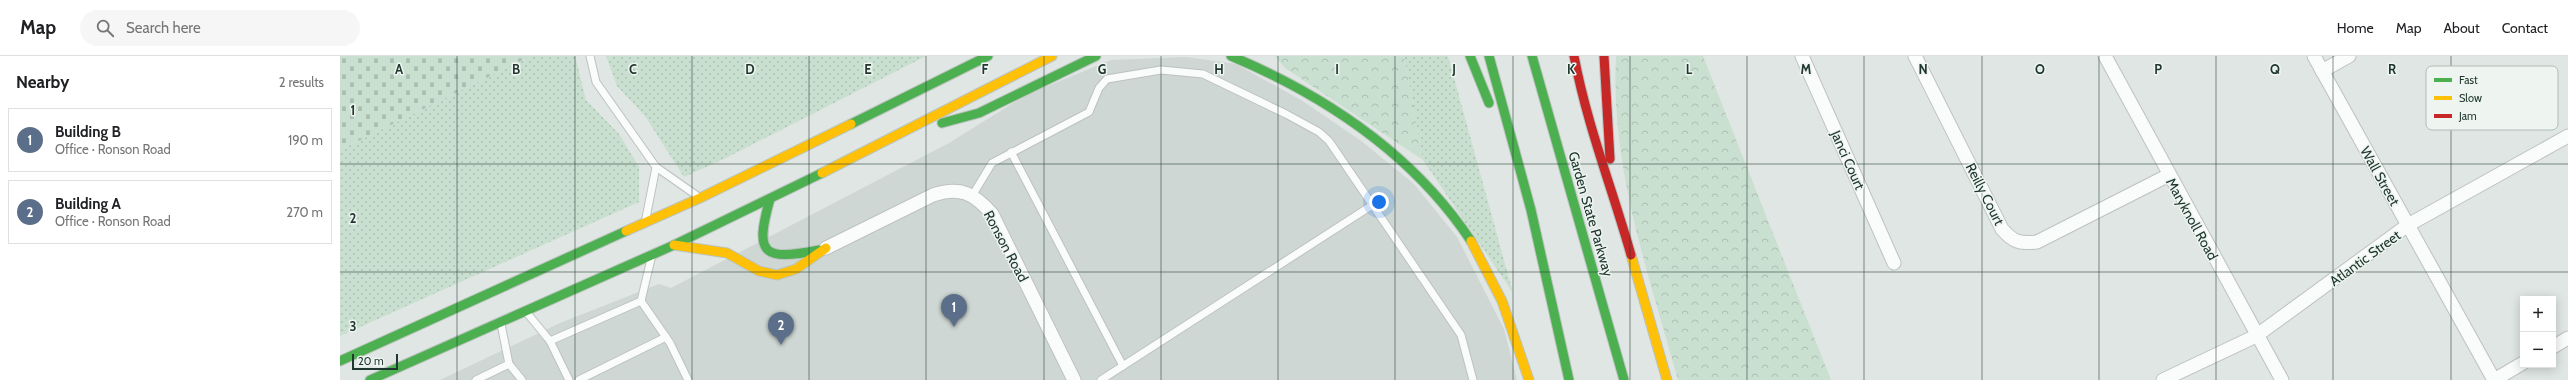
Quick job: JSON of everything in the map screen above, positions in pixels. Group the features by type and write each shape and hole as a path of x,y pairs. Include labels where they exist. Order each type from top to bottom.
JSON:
{"highway":[{"path":"340,361 700,198 988,56"},
{"path":"370,380 674,245 899,135 1052,56"},
{"path":"899,135 979,113 1096,56"},
{"path":"1231,56 1266,71 1337,112 1398,158 1434,194 1462,229 1486,269 1506,311 1530,380"},
{"path":"1470,56 1531,210"},
{"path":"1489,56 1531,210 1569,380"},
{"name":"Garden State Parkway","path":"1532,56 1624,380"},
{"path":"1574,56 1590,127 1603,169 1613,192 1667,380"},
{"path":"1604,56 1606,116 1613,192"},
{"path":"770,199 761,236 768,250 786,255 826,248"},
{"path":"674,245 727,253 759,271 777,275 796,269 826,248"}],"street":[{"name":"Janci Court","path":"1802,56 1894,263"},
{"name":"Reilly Court","path":"1914,56 2002,229 2011,239 2022,244 2037,242 2169,175"},
{"name":"Maryknoll Road","path":"2105,56 2256,336 2282,380"},
{"name":"Wall Street","path":"2314,56 2494,380"},
{"path":"2322,71 2349,56"},
{"name":"Atlantic Street","path":"2163,380 2256,336 2408,226 2568,136"},
{"name":"Ronson Road","path":"826,248 933,195 950,190 972,196 982,202 992,214 1074,380"},
{"path":"2556,345 2568,338"},
{"path":"2494,380 2520,366"}],"lane":[{"path":"590,56 596,82 609,104 646,151 656,167 700,198"},
{"path":"972,196 992,163 1089,112 1098,88 1107,79 1115,76 1162,70 1203,74 1275,108 1319,132 1329,141 1374,204 1460,335 1473,380"},
{"path":"1011,152 1123,366"},
{"path":"645,223 656,167"},
{"path":"1101,380 1374,204"},
{"path":"652,255 641,301 666,338 688,380"},
{"path":"550,341 641,301"},
{"path":"526,311 550,341 569,380"},
{"path":"501,323 509,364 522,380"},
{"path":"579,380 666,338"},
{"path":"476,380 509,364"}],"shaded area":[{"path":"1186,57 1236,64 1301,100 1360,140 1414,184 1457,237 1504,329 1517,380 440,380 560,323 659,284 671,288 949,143 1026,95 1111,60"}],"green space":[{"path":"340,56 531,56 340,150"},
{"path":"531,56 575,56 586,100 619,134 639,167 639,202 340,336 340,150"},
{"path":"606,56 926,56 726,158 684,177 645,116 617,86"},
{"path":"1275,56 1404,56 1423,160 1285,68"},
{"path":"1404,56 1448,56 1513,293 1423,160"},
{"path":"1616,56 1703,56 1831,380 1678,380 1644,261 1625,180 1619,139 1616,97"}],"traffic: fast":[{"path":"851,124 988,56"},
{"path":"942,123 979,113 1096,56"},
{"path":"1231,56 1300,90 1333,109 1365,131 1395,155 1422,181 1448,210 1471,241"},
{"path":"1470,56 1489,103"},
{"path":"1489,56 1531,210 1569,380"},
{"path":"1532,56 1624,380"},
{"path":"370,380 674,245 822,173"},
{"path":"770,199 763,232 764,243 768,250 785,255 819,250"},
{"path":"340,361 626,231"}],"traffic: slow":[{"path":"822,173 1052,56"},
{"path":"626,231 700,198 851,124"},
{"path":"1471,241 1502,301 1529,380"},
{"path":"674,245 727,253 759,271 777,275 796,269 826,248"},
{"path":"1631,255 1667,380"}],"traffic: jam":[{"path":"1574,56 1579,82 1593,132 1631,255"},
{"path":"1604,56 1610,159"}],"place":[{"name":"Building B","path":"954,327"},
{"name":"Building A","path":"781,345"}]}
